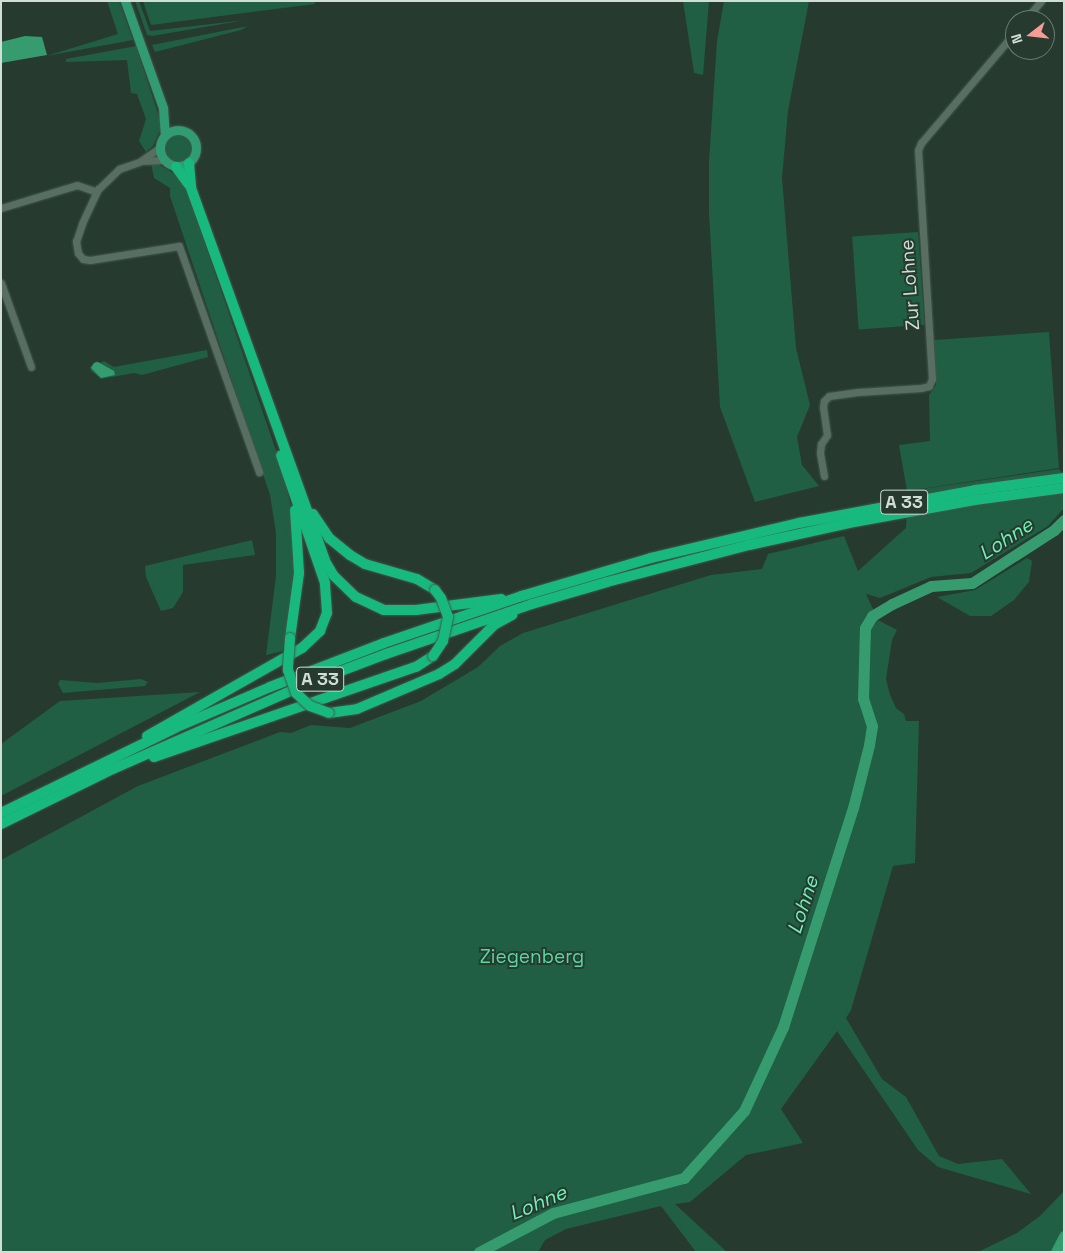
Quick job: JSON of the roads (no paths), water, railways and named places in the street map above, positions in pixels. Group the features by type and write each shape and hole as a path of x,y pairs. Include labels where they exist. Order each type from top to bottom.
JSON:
{"highway":[{"path":"189,163 191,188 325,561 333,575 356,597 384,610 400,612 522,596"},
{"path":"176,167 191,188"},
{"path":"132,748 151,732 302,648 320,631 327,613 325,583 263,403 249,352"},
{"name":"A 33","path":"1,824 113,769 304,685 386,654 532,604 748,540 912,500 1064,478"},
{"path":"113,769 127,768 179,747 416,667 434,656 443,641 448,617 441,598 435,590 417,579 365,564 338,547 318,522 296,479"},
{"name":"A 33","path":"1,813 132,748 302,674 454,618 522,596 643,561 748,540 975,500 1064,488"},
{"path":"292,490 299,547 299,573 290,638 288,670 296,693 310,706 329,713 357,709 439,674 455,664 494,625 532,604"}],"main road":[{"path":"125,1 163,108 166,134 159,148 163,160 176,167 189,163 195,154 195,142 188,133 178,130 166,134"},
{"path":"163,108 178,130"}],"street":[{"name":"Zur Lohne","path":"824,476 820,453 821,444 827,436 823,407 824,401 829,396 920,388 928,386 932,379 918,150 921,143 1005,44"},
{"path":"139,162 159,148"},
{"path":"163,160 139,162 119,169 104,181 96,192 76,241 80,257 90,260 179,246 259,472"},
{"path":"1,208 77,185 96,192"},
{"path":"1,283 31,367"}],"waterway":[{"name":"Lohne","path":"479,1252 553,1213 684,1178 744,1111 783,1027 853,808 869,745 872,726 863,699 865,628 872,616 892,604 931,586 972,583 1054,530 1064,520"},
{"path":"1056,1252 1064,1236"}],"park label":[{"name":"Ziegenberg","path":"532,957"}]}
